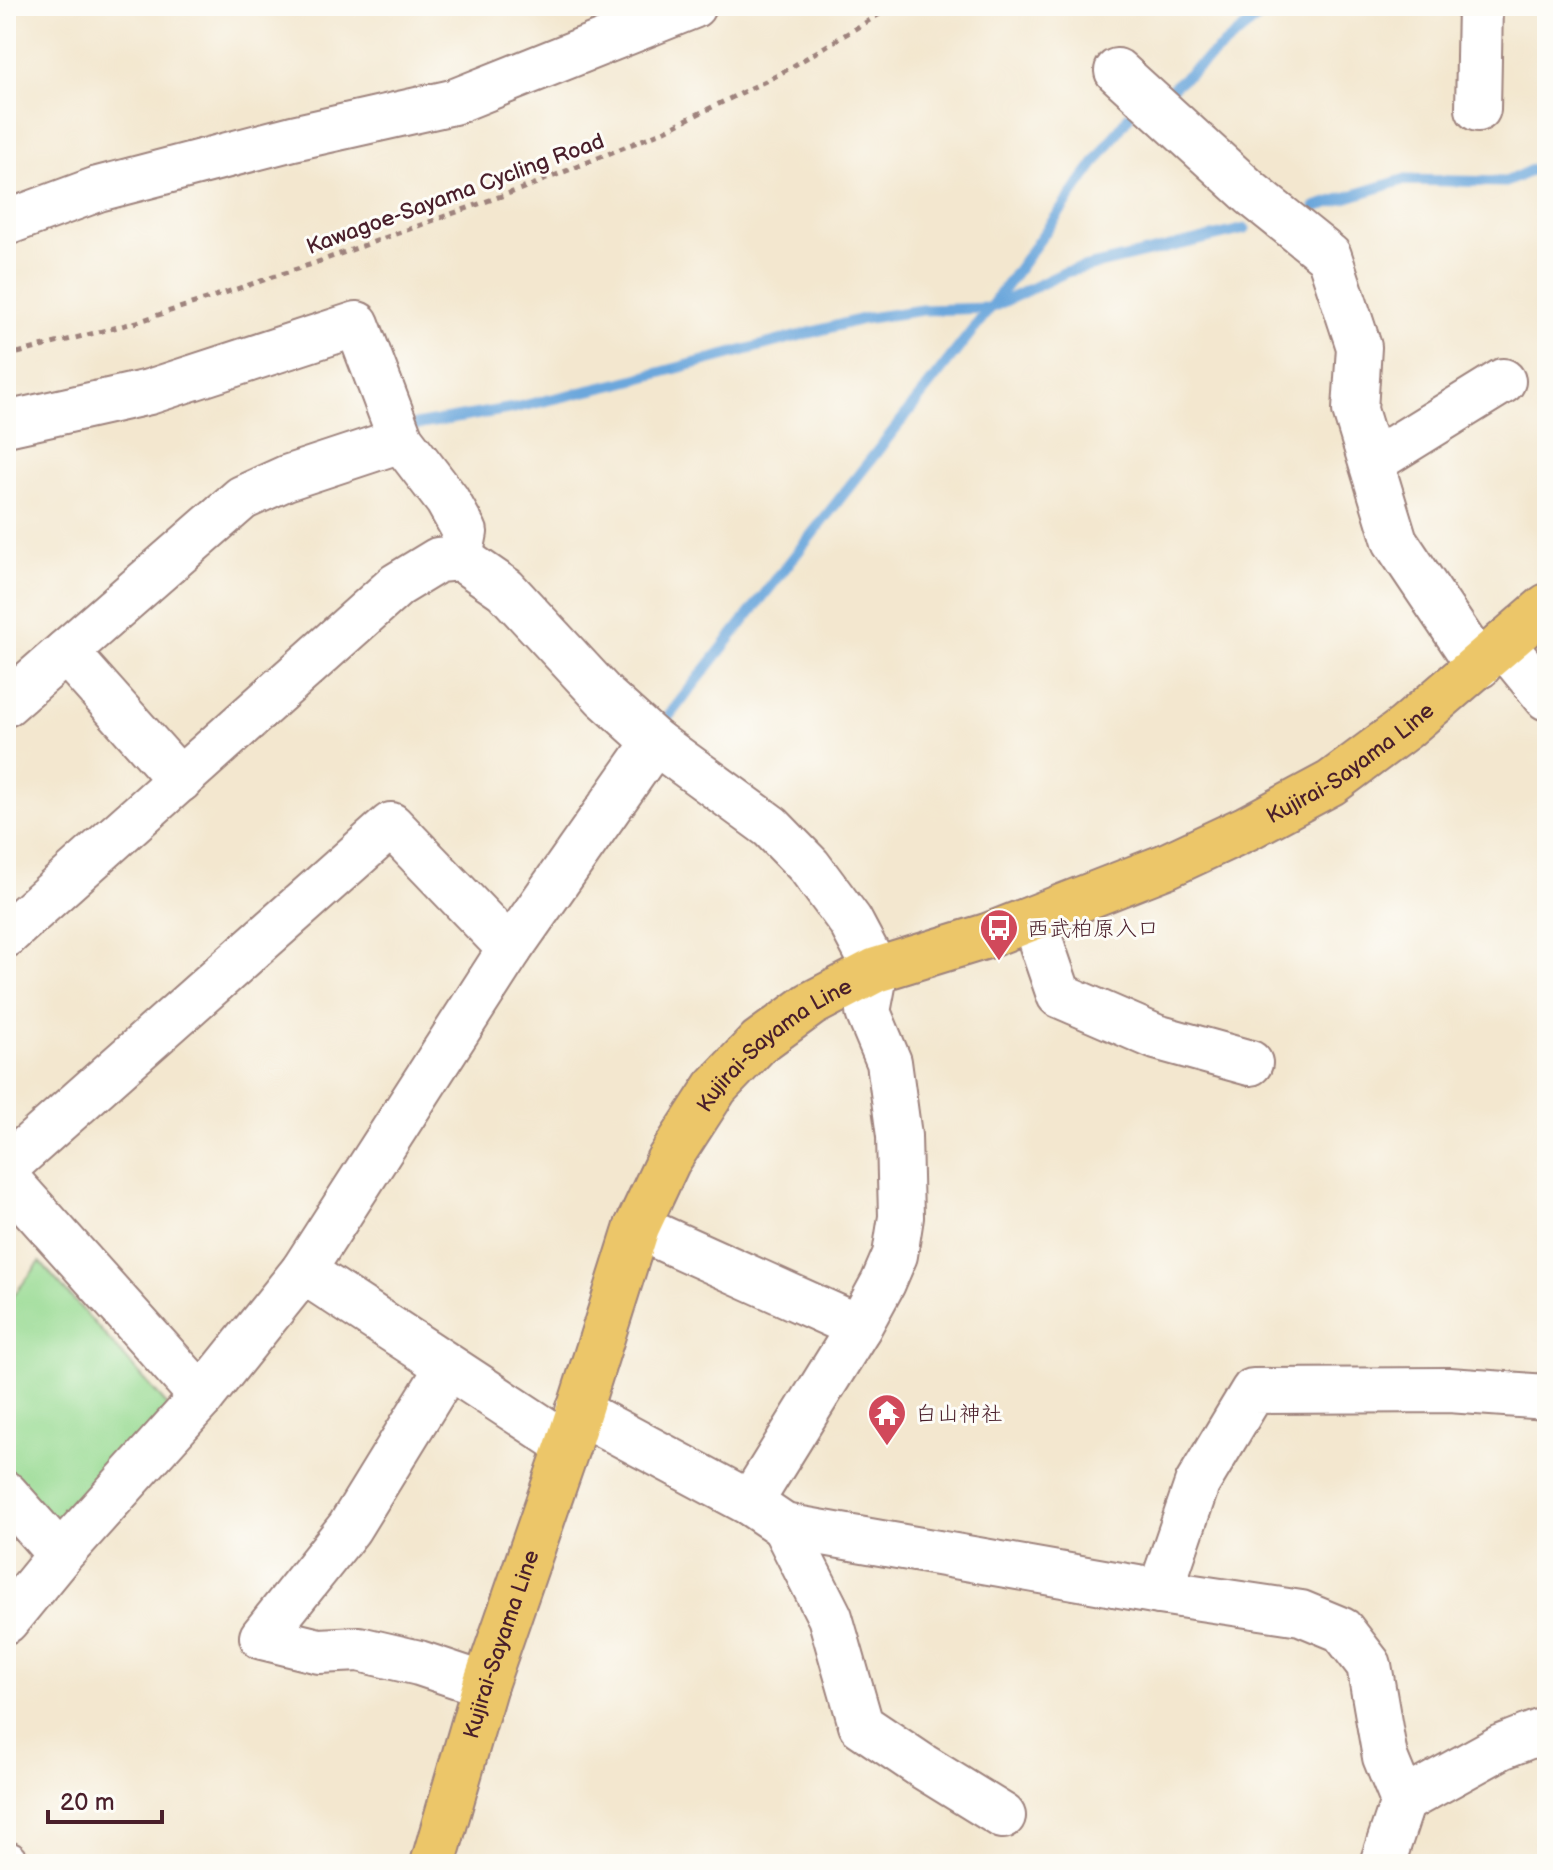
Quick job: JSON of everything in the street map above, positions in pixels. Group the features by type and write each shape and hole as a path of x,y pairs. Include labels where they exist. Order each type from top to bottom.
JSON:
{"main road":[{"name":"Kujirai-Sayama Line","path":"433,1864 485,1685 573,1428 637,1227 668,1161 716,1087 759,1042 801,1011 876,970 987,936 1166,866 1247,828 1331,783 1405,728 1547,606"}],"street":[{"path":"6,223 98,189 293,138 453,102 693,6"},
{"path":"1478,109 1480,6"},
{"path":"1117,71 1252,194 1329,256 1359,347 1355,410 1395,541 1491,655 1547,698"},
{"path":"6,424 149,392 357,324 401,440 447,500 465,532 460,558"},
{"path":"1372,462 1503,381"},
{"path":"6,704 242,498 286,478 401,440"},
{"path":"6,935 397,585 438,560 460,558 505,589 605,697 655,742 771,827 809,866 850,921 876,970 868,1012 889,1062 899,1136 901,1217 895,1255 767,1515"},
{"path":"66,652 180,780"},
{"path":"6,1621 60,1555 202,1397 303,1271 510,949 655,742"},
{"path":"6,1167 391,825 510,949"},
{"path":"1033,919 1059,995 1156,1037 1250,1063"},
{"path":"6,1178 202,1397"},
{"path":"637,1227 859,1327"},
{"path":"303,1271 448,1367 573,1428 767,1515 1160,1592 1301,1613 1342,1630 1369,1665 1385,1757 1403,1801 1382,1864"},
{"path":"448,1367 349,1528 262,1637 319,1651 359,1649 419,1663 485,1685"},
{"path":"1160,1592 1197,1484 1253,1391 1449,1390 1547,1397"},
{"path":"6,1494 60,1555"},
{"path":"767,1515 830,1617 861,1725 1003,1816"},
{"path":"1403,1801 1501,1747 1547,1729"}],"path":[{"name":"Kawagoe-Sayama Cycling Road","path":"6,356 137,322 312,264 532,185 659,133 765,81 893,6"}],"green space":[{"path":"40,1262 168,1406 64,1532 6,1466 6,1305"}],"waterway":[{"path":"1173,87 1272,6"},
{"path":"664,722 990,308 1129,116"},
{"path":"1315,207 1403,180 1506,182 1547,163"},
{"path":"415,425 514,408 621,383 862,319 922,310 990,308 1066,272 1245,229"}],"place":[{"name":"西武柏原入口","path":"999,962"},
{"name":"白山神社","path":"887,1447"}]}
